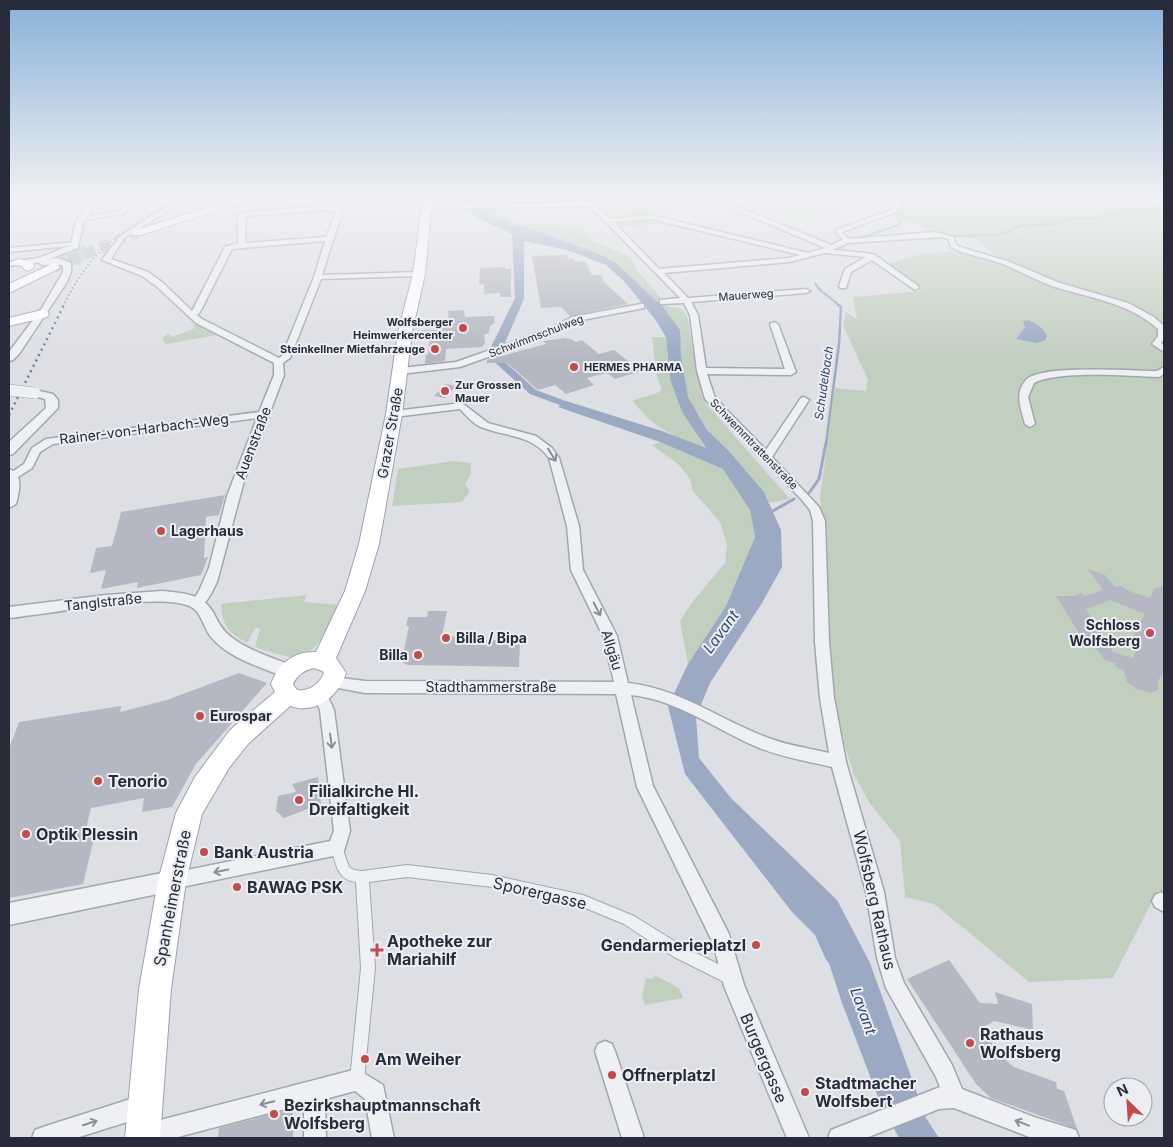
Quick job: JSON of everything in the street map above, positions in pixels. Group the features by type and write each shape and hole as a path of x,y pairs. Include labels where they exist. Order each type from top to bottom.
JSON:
{"main road":[{"name":"Grazer Straße","path":"323,661 355,591 361,572 380,493 401,371 405,332 423,252"},
{"path":"9,286 18,265 47,261"},
{"path":"9,286 47,261"},
{"path":"11,321 38,318"},
{"path":"304,661 323,661 330,664 334,669 335,676 327,688 302,699 287,683 304,661"},
{"name":"Spanheimerstraße","path":"143,1126 152,1010 172,881 189,813 204,785 239,737 287,683"}],"street":[{"path":"47,261 65,252"},
{"path":"113,252 106,260 152,278 199,321 262,350 278,362 286,358 318,276 325,252"},
{"path":"191,314 196,312 227,252"},
{"name":"Schwemmtrattenstraße","path":"639,252 686,300 694,316 702,371 710,399 806,498 814,509 819,521 822,569 822,642 827,698 838,762 853,809"},
{"path":"793,252 811,256"},
{"path":"658,271 789,260 824,252"},
{"path":"840,252 872,257 915,288"},
{"path":"966,252 1001,260 1034,277 1122,303 1138,310 1154,320 1162,328 1162,336 1156,344 1163,351"},
{"path":"843,286 848,271 872,257"},
{"path":"9,358 15,352 68,272 69,268 66,263 47,261"},
{"path":"318,276 419,274"},
{"name":"Mauerweg","path":"686,300 806,291"},
{"path":"663,302 686,300"},
{"name":"Schwimmschulweg","path":"401,371 456,364 560,328 575,319 641,306"},
{"path":"702,371 791,372 774,324"},
{"name":"Auenstraße","path":"197,603 209,588 232,498 279,375 278,362"},
{"path":"1030,424 1023,397 1030,381 1042,375 1061,373 1159,374 1164,370"},
{"path":"9,390 48,396 52,400 52,408 43,419 16,440 9,451"},
{"path":"766,458 804,400"},
{"name":"Allgäu","path":"394,414 462,406 478,421 537,441 551,452 573,526 577,570 610,636 645,787 722,941 731,978"},
{"name":"Rainer-von-Harbach-Weg","path":"10,475 28,466 36,450 41,445 58,440 263,414"},
{"path":"9,504 14,486 10,475"},
{"name":"Tanglstraße","path":"9,614 122,599 155,597 176,598 197,603"},
{"path":"197,603 204,610 210,625 226,643 287,683"},
{"path":"327,688 327,710 342,832 337,848 344,871 352,876 362,877 368,968 357,1080"},
{"name":"Stadthammerstraße","path":"327,688 623,688 648,691 685,704 763,743 838,762"},
{"name":"Wolfsberg Rathaus","path":"853,809 875,892 886,958 896,988 945,1072 954,1097"},
{"path":"9,914 337,848"},
{"name":"Sporergasse","path":"362,877 407,871 492,881 583,901 629,920 679,952 731,978"},
{"name":"Burgergasse","path":"731,978 798,1138"},
{"path":"605,1051 633,1138"},
{"path":"43,1138 143,1126 314,1091 357,1080"},
{"path":"357,1080 375,1094 383,1138"},
{"path":"314,1091 315,1138"},
{"path":"839,1138 939,1098 954,1097 1034,1128 1068,1138"}],"green space":[{"path":"65,252 91,252 80,264 75,265 58,256 58,254"},
{"path":"592,252 617,252 630,257 639,272 668,306 682,309 688,319 695,367 703,400 790,499 769,503 764,492 729,451 707,430 688,397 679,330 663,307 616,263"},
{"path":"951,252 959,252 1000,261 991,252 1164,252 1164,892 1158,890 1113,978 1029,982 934,904 905,897 900,841 869,802 854,775 837,721 826,639 826,562 820,498 835,388 866,391 868,380 843,325 846,312 857,319 853,297 922,291 889,263 922,254"},
{"path":"198,324 217,335 167,344 163,342 163,337 168,334 173,337 195,328 192,326"},
{"path":"652,337 666,337 670,379 682,412 706,449 657,426 633,401 659,392 662,389 657,377"},
{"path":"660,442 724,469 750,510 755,537 726,606 688,664 680,621 693,601 725,563 727,544 720,522 693,491 690,479 679,465 652,445"},
{"path":"454,461 471,463 471,474 465,484 470,491 462,502 392,506 398,469"},
{"path":"307,595 304,602 341,605 318,643 303,655 293,657 281,655 255,647 260,629 255,628 247,643 227,628 223,618 221,604"},
{"path":"654,975 679,988 683,998 645,1005 642,996 646,978 653,979"}],"water":[{"path":"513,252 524,252 524,299 504,345 492,345 515,298"},
{"name":"Lavant","path":"571,252 592,252 616,263 663,307 680,330 681,356 688,397 707,430 729,451 764,492 781,530 782,567 762,603 710,683 696,717 699,758 731,798 837,900 870,963 926,1118 939,1138 899,1138 880,1102 842,1003 829,963 815,935 792,912 685,774 668,706 688,664 726,606 755,537 750,510 723,469 660,442 558,407 566,401 662,431 706,448 682,412 670,379 666,337 655,319 623,280 606,265"},
{"path":"1028,320 1044,330 1047,336 1045,340 1037,343 1016,339 1025,327 1023,321"}],"building":[{"path":"567,255 568,259 574,258 574,262 585,261 592,275 602,275 603,281 628,304 570,316 561,307 541,308 532,256"},
{"path":"505,267 505,269 511,269 511,297 500,297 500,293 484,294 484,284 479,285 480,268"},
{"name":"Wolfsberger Heimwerkercenter","path":"464,310 465,317 494,316 495,323 490,326 489,333 484,335 485,343 482,347 446,349 445,361 425,364 430,338 413,338 414,331 435,330 436,324 449,324 448,311"},
{"name":"HERMES PHARMA","path":"565,338 576,342 582,340 599,354 614,350 641,371 615,379 607,373 587,378 594,385 566,394 555,385 538,390 507,363 487,363 487,360 546,344 543,341"},
{"name":"Zur Grossen Mauer","path":"445,384 456,386 445,398 434,396"},
{"name":"Lagerhaus","path":"225,495 219,515 206,517 204,558 208,557 201,575 137,588 138,582 101,589 106,570 90,573 96,548 112,546 121,512"},
{"name":"Schloss Wolfsberg","path":"1088,569 1105,575 1115,587 1121,586 1129,591 1150,598 1155,588 1164,586 1164,674 1158,680 1158,690 1151,693 1137,689 1127,682 1124,671 1116,667 1115,663 1105,660 1087,637 1082,638 1056,596 1075,596 1081,593 1084,596 1103,590","holes":["1110,600 1145,614 1133,637 1141,638 1133,658 1113,652 1086,609"]},
{"name":"Billa / Bipa","path":"428,611 447,611 442,636 486,637 486,640 520,640 519,667 408,665 403,663 402,659 409,626 406,626 408,617 427,617"},
{"name":"Tenorio","path":"239,673 267,683 196,764 172,807 142,812 144,798 91,808 85,833 96,830 83,884 9,898 9,749 19,722 121,706 120,712 167,700"},
{"name":"Filialkirche Hl. Dreifaltigkeit","path":"318,777 321,804 284,818 276,811 278,796 296,792 292,784"},
{"name":"Rathaus Wolfsberg","path":"949,960 980,1003 998,1004 995,992 1032,1004 1033,1030 994,1021 981,1029 1001,1056 1014,1067 1056,1082 1057,1089 1064,1091 1077,1129 991,1098 976,1084 907,979"},
{"name":"Bezirkshauptmannschaft Wolfsberg","path":"293,1109 293,1138 218,1138 219,1128"}],"waterway":[{"name":"Schudelbach","path":"815,283 819,289 840,306"},
{"name":"Schudelbach","path":"826,444 839,344 841,307 838,305"},
{"path":"504,333 495,346 493,356 533,392 576,408"},
{"name":"Schudelbach","path":"809,493 819,479 826,443"},
{"name":"Schudelbach","path":"771,512 794,499"}],"tunnel":[{"path":"54,267 92,252"}],"railway":[{"path":"63,306 82,273 100,252"},
{"path":"9,415 64,305"}],"place":[{"name":"Wolfsberger Heimwerkercenter","path":"463,328"},
{"name":"Steinkellner Mietfahrzeuge","path":"435,349"},
{"name":"HERMES PHARMA","path":"574,367"},
{"name":"Zur Grossen Mauer","path":"445,391"},
{"name":"Lagerhaus","path":"161,531"},
{"name":"Schloss Wolfsberg","path":"1150,633"},
{"name":"Billa / Bipa","path":"446,638"},
{"name":"Billa","path":"418,655"},
{"name":"Eurospar","path":"200,716"},
{"name":"Tenorio","path":"98,781"},
{"name":"Filialkirche Hl. Dreifaltigkeit","path":"299,800"},
{"name":"Optik Plessin","path":"26,834"},
{"name":"Bank Austria","path":"204,852"},
{"name":"BAWAG PSK","path":"237,887"},
{"name":"Gendarmerieplatzl","path":"756,945"},
{"name":"Apotheke zur Mariahilf","path":"377,950"},
{"name":"Rathaus Wolfsberg","path":"970,1043"},
{"name":"Am Weiher","path":"365,1059"},
{"name":"Offnerplatzl","path":"612,1075"},
{"name":"Stadtmacher Wolfsbert","path":"805,1092"},
{"name":"Bezirkshauptmannschaft Wolfsberg","path":"274,1114"}]}
